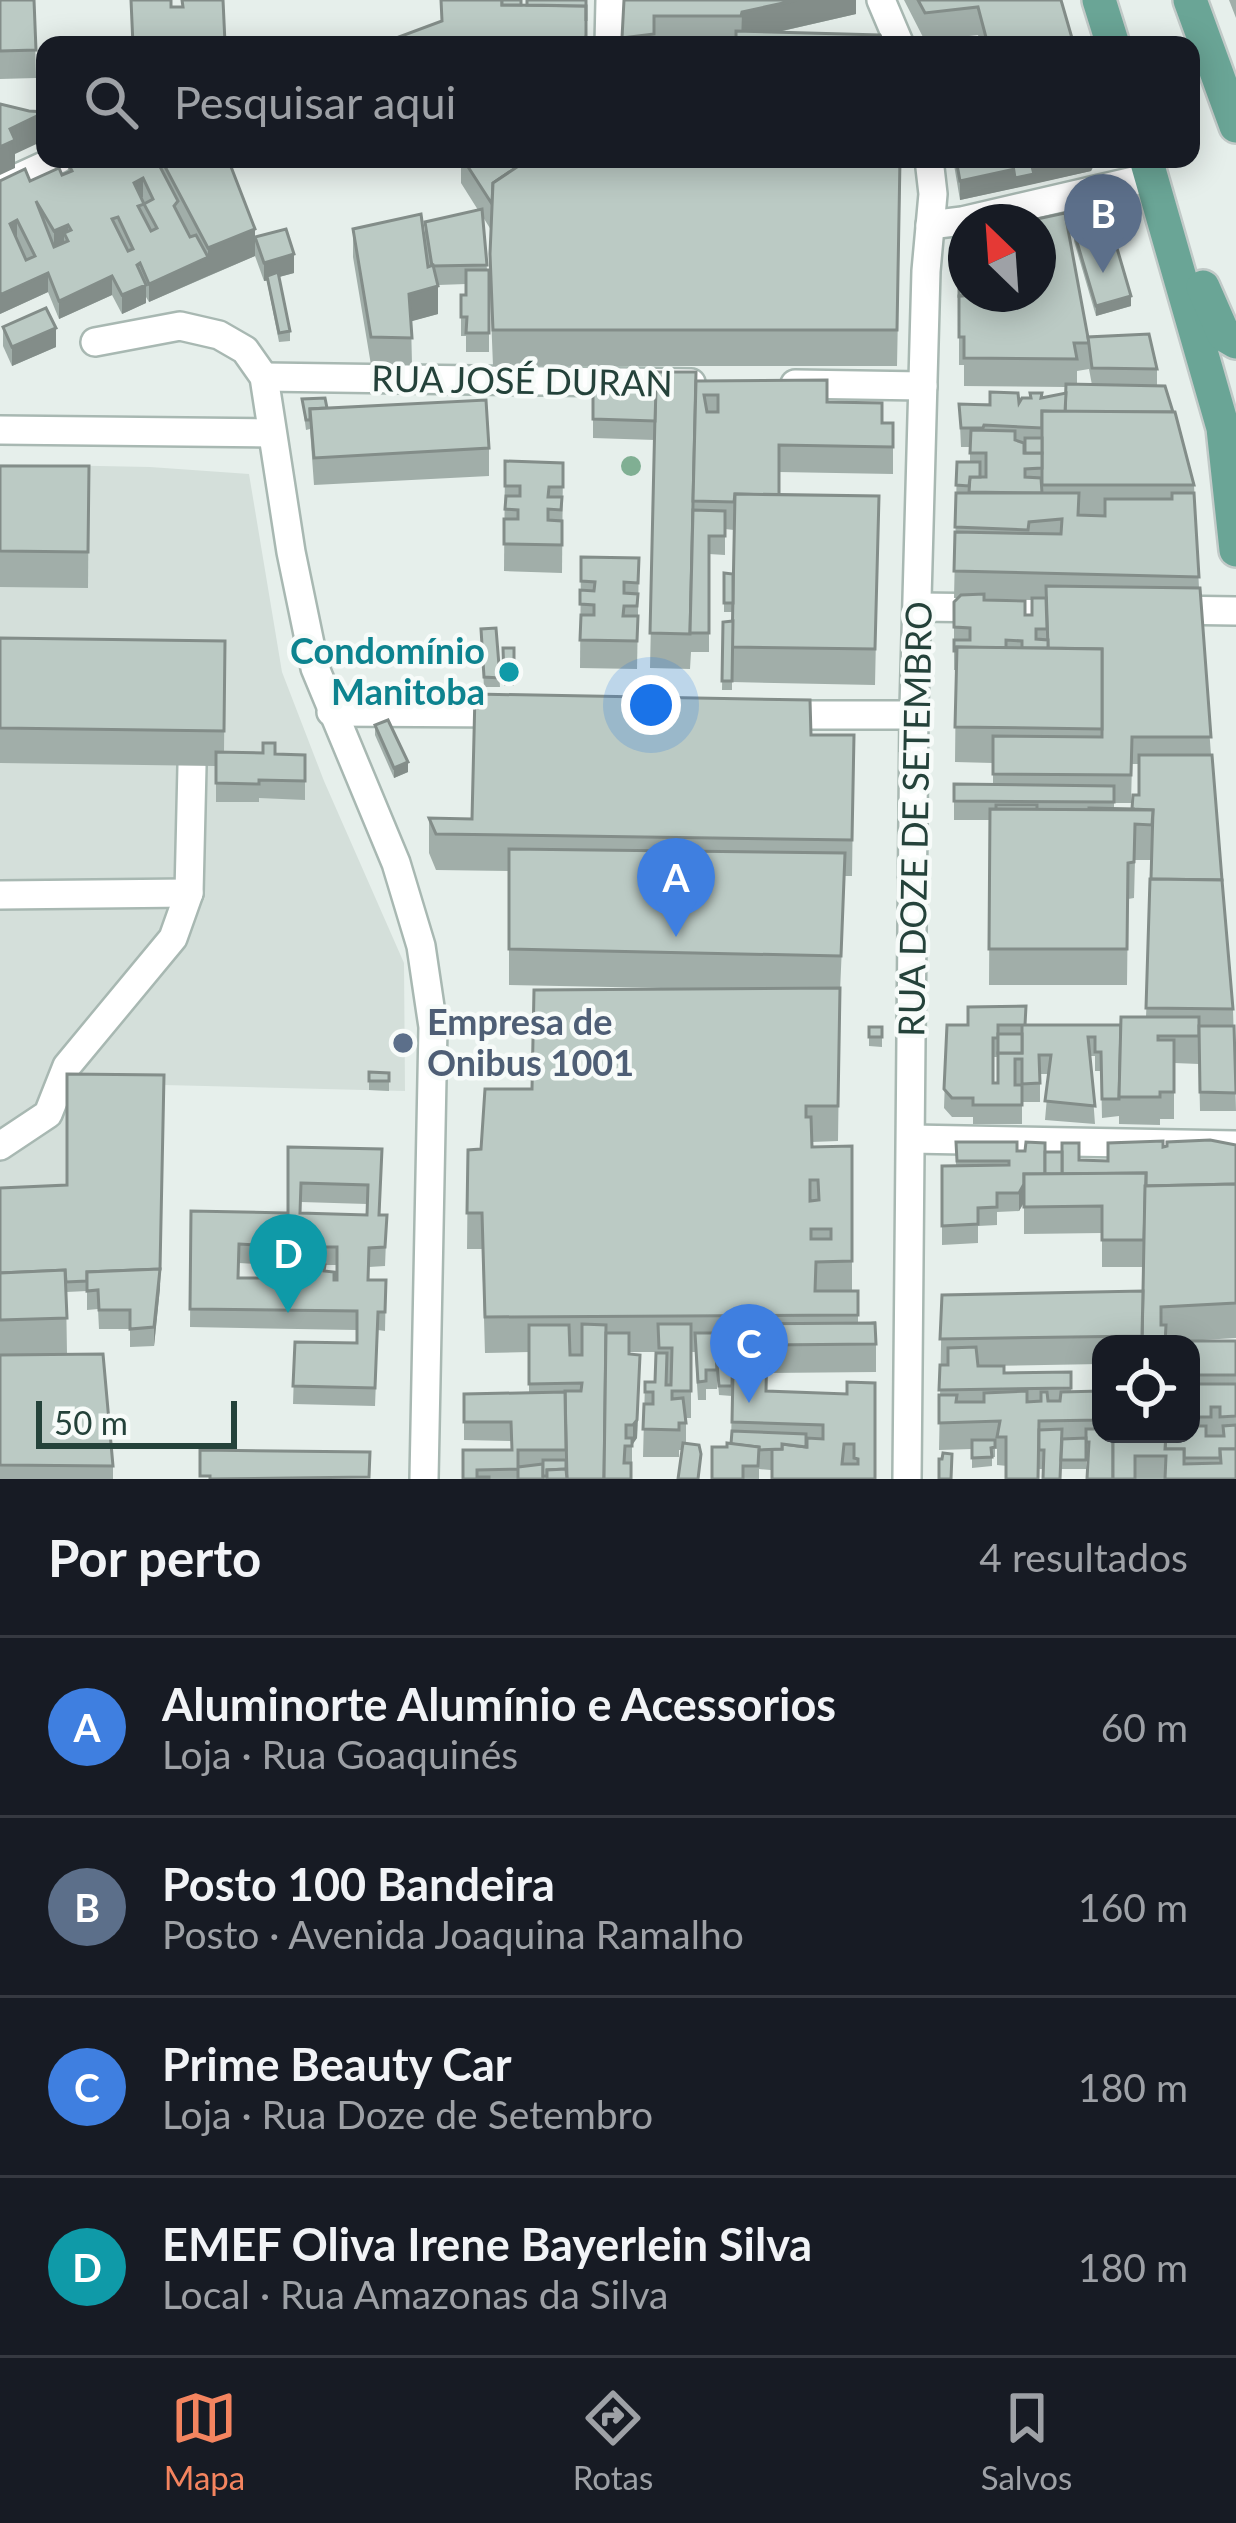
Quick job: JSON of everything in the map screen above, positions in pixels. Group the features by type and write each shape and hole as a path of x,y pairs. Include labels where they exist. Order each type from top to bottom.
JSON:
{"main road":[{"path":"1100,0 1110,36"},
{"path":"1190,0 1236,126"},
{"path":"1149,168 1223,428 1236,550"},
{"path":"1163,214 1183,232 1215,319 1224,335 1236,342"}],"street":[{"path":"609,36 610,0"},
{"path":"880,0 895,36"},
{"path":"0,186 39,168"},
{"name":"RUA DOZE DE SETEMBRO","path":"907,1479 914,716 929,168"},
{"path":"930,225 962,221 1149,168"},
{"path":"95,343 180,326 219,334 245,350 264,377 304,622 332,712 396,863 421,946 433,1027 424,1479"},
{"name":"RUA JOSÉ DURAN","path":"264,377 711,383"},
{"path":"758,384 923,386"},
{"path":"0,430 272,433"},
{"path":"918,607 1099,610"},
{"path":"1144,610 1236,611"},
{"path":"332,712 541,713"},
{"path":"746,715 914,716"},
{"path":"0,1146 48,1114 67,1066 173,938 189,893 192,766"},
{"path":"0,895 189,893"},
{"path":"911,1139 1236,1145"}],"shaded area":[{"path":"0,464 249,474 282,672 404,963 405,1091 164,1085 160,1288 0,1294"}],"building":[{"path":"0,0 34,0 36,50 0,51"},
{"path":"131,0 171,0 171,7 183,7 182,0 223,0 225,36 133,36"},
{"path":"441,0 586,6 586,36 401,36 442,21"},
{"path":"502,0 521,0 521,5 502,5"},
{"path":"527,0 586,0 586,6 527,5"},
{"path":"624,0 797,0 741,16 654,16 654,34 622,36"},
{"path":"918,0 1061,0 1071,36 986,36 978,7 925,13"},
{"path":"736,31 880,36 736,36"},
{"path":"0,104 36,111 36,116 10,129 15,140 0,147"},
{"path":"59,168 62,175 161,168 190,237 196,235 208,257 149,284 140,263 146,285 122,295 112,276 59,301 48,273 0,295 0,181 25,169 30,181","holes":["143,178 153,199 144,204 134,183","36,201 54,231 68,225 71,230 64,233 68,241 54,247","144,204 157,228 151,231 138,206","118,217 133,249 128,251 112,219","17,220 35,256 26,260 10,224"]},
{"path":"166,168 231,168 255,229 208,248"},
{"path":"469,168 516,168 493,183 492,204"},
{"path":"516,168 900,168 897,330 493,330 493,183"},
{"path":"958,168 1015,169 960,181"},
{"path":"1013,168 1032,168 1034,174 1015,178"},
{"path":"482,209 487,265 432,266 425,222"},
{"path":"1065,213 1089,343 1074,343 1077,359 964,358 959,312 1056,312 1056,215"},
{"path":"421,214 428,267 433,265 438,286 409,294 412,338 371,337 353,229"},
{"path":"1109,221 1131,296 1096,306 1074,232"},
{"path":"286,229 294,254 264,263 255,237"},
{"path":"466,270 489,270 489,333 466,333 461,295 466,295"},
{"path":"278,272 290,331 279,333 267,276"},
{"path":"46,308 56,328 12,347 3,327"},
{"path":"1149,334 1157,369 1092,368 1088,337"},
{"path":"656,372 696,372 690,634 650,633"},
{"path":"827,380 827,402 882,403 882,423 893,423 893,447 779,445 779,495 735,494 734,502 693,501 696,381","holes":["704,395 718,395 718,412 707,412"]},
{"path":"1066,384 1165,386 1173,412 1065,412"},
{"path":"593,389 656,389 655,421 593,419"},
{"path":"990,392 1018,393 1019,403 1031,398 1030,393 1042,393 1041,398 1066,393 1065,412 1042,411 1042,428 961,428 959,404 990,405"},
{"path":"325,398 327,408 310,409 310,420 306,420 302,399"},
{"path":"486,400 489,448 314,458 310,409"},
{"path":"1042,411 1175,412 1194,485 1042,485"},
{"path":"971,430 1015,431 1015,440 1024,443 1024,453 1042,453 1042,468 1025,469 1025,477 1041,478 1042,493 969,492 970,477 986,477 986,453 970,453"},
{"path":"1025,438 1042,438 1042,453 1025,453"},
{"path":"505,461 563,463 563,487 549,487 548,497 562,497 561,510 548,509 548,520 562,521 562,545 504,544 504,519 518,519 518,510 505,509 506,496 520,496 520,486 505,486"},
{"path":"957,462 980,462 980,477 970,477 969,486 956,485"},
{"path":"0,466 89,466 88,552 0,551"},
{"path":"956,493 1079,493 1078,515 1105,516 1105,499 1172,499 1172,493 1194,493 1199,577 954,571 955,532 1061,534 1062,519 1029,522 1028,530 955,527"},
{"path":"735,494 879,496 875,649 732,647"},
{"path":"693,510 725,511 725,536 709,536 709,633 690,633"},
{"path":"581,557 639,558 638,583 624,582 624,593 638,594 637,606 624,606 623,616 638,616 637,641 580,640 581,615 594,615 594,605 580,604 580,590 594,591 595,582 581,581"},
{"path":"724,573 733,574 733,603 724,603"},
{"path":"1046,586 1200,588 1211,737 1132,737 1131,775 993,774 993,736 1102,737 1102,649 1048,648"},
{"path":"984,594 984,600 1025,601 1025,615 1032,615 1032,598 1046,598 1047,629 1036,629 1036,639 1048,640 1048,648 1022,648 1022,641 1006,640 1006,648 957,647 954,651 954,640 970,640 970,628 954,627 954,602 961,595"},
{"path":"733,621 732,681 722,681 723,622"},
{"path":"496,628 500,678 484,677 481,629"},
{"path":"0,638 225,641 224,731 0,728"},
{"path":"957,647 1102,649 1102,729 955,727"},
{"name":"Condomínio Manitoba","path":"503,648 514,648 514,677 504,677"},
{"path":"475,694 810,700 811,735 854,735 852,840 436,834 429,818 472,819"},
{"path":"388,720 408,762 394,768 375,725"},
{"path":"263,743 275,743 275,754 305,755 305,781 216,783 216,752 263,753"},
{"path":"1139,755 1212,755 1222,880 1151,879 1153,810 1132,809 1133,795 1139,795"},
{"path":"954,784 1114,786 1114,802 954,801"},
{"path":"996,805 1037,805 1037,809 996,809"},
{"path":"990,809 1153,810 1152,825 1135,824 1134,862 1128,863 1127,949 989,949"},
{"path":"509,849 845,853 841,956 509,949"},
{"path":"1150,879 1222,880 1233,1009 1146,1008"},
{"path":"840,988 838,1106 806,1106 806,1117 811,1117 812,1147 852,1146 852,1261 816,1262 815,1291 858,1291 858,1315 485,1317 482,1213 467,1213 468,1150 481,1149 485,1089 532,1089 534,990","holes":["810,1180 818,1180 819,1200 810,1201","811,1229 831,1229 831,1239 811,1239"]},
{"path":"1026,1006 1025,1025 1121,1025 1119,1099 1102,1099 1101,1052 1095,1052 1095,1037 1088,1037 1095,1106 1045,1101 1051,1055 1039,1055 1040,1083 1022,1084 1022,1059 1015,1059 1015,1085 1022,1085 1022,1105 973,1105 973,1098 952,1098 944,1089 947,1025 968,1025 968,1007","holes":["998,1025 1022,1025 1022,1053 998,1053 998,1083 993,1083 993,1038 998,1038"]},
{"path":"1121,1017 1199,1017 1199,1036 1158,1036 1158,1040 1174,1040 1174,1092 1160,1092 1160,1097 1119,1097"},
{"path":"1199,1026 1234,1026 1236,1093 1200,1092"},
{"path":"869,1027 882,1027 882,1037 869,1037"},
{"path":"998,1034 1022,1034 1022,1053 998,1053"},
{"path":"369,1072 389,1073 389,1081 369,1081"},
{"path":"67,1074 164,1075 160,1269 87,1272 87,1281 66,1282 65,1270 0,1273 0,1188 67,1185"},
{"path":"1210,1140 1236,1145 1236,1184 1146,1186 1146,1173 1062,1174 1062,1143 1079,1143 1079,1160 1108,1161 1108,1143 1163,1141 1163,1147 1167,1142"},
{"path":"956,1142 1017,1142 1017,1151 1025,1151 1026,1142 1045,1143 1045,1174 1024,1174 1019,1193 997,1193 997,1207 978,1208 978,1224 942,1226 942,1166 1009,1165 1009,1161 957,1161"},
{"path":"288,1147 382,1149 379,1215 387,1215 385,1247 369,1248 368,1280 386,1280 385,1312 378,1312 375,1388 293,1386 295,1342 357,1343 357,1311 190,1309 191,1211 288,1213","holes":["301,1183 368,1185 367,1215 300,1213","239,1244 273,1246 272,1278 238,1278","306,1247 337,1247 337,1280 334,1272 324,1271 325,1265 306,1264"]},
{"path":"1045,1152 1062,1152 1062,1174 1045,1174"},
{"path":"1146,1173 1144,1240 1102,1240 1102,1206 1024,1207 1024,1174"},
{"path":"1236,1184 1236,1303 1161,1307 1165,1335 1142,1335 1145,1186"},
{"path":"160,1269 154,1327 130,1329 130,1310 99,1310 98,1290 87,1291 87,1272"},
{"path":"65,1270 67,1318 0,1320 0,1273"},
{"path":"1143,1291 1142,1335 940,1339 942,1295"},
{"path":"875,1323 876,1344 767,1345 766,1391 847,1394 847,1382 875,1383 875,1479 772,1479 772,1449 782,1449 782,1444 807,1447 807,1438 823,1439 823,1425 732,1422 734,1324","holes":["844,1444 854,1444 858,1464 842,1464"]},
{"path":"582,1324 606,1325 604,1479 567,1479 565,1391 581,1391 582,1383 529,1384 529,1325 569,1325 570,1355 582,1355"},
{"path":"658,1324 691,1324 691,1391 672,1391 672,1399 683,1398 686,1423 679,1423 679,1430 643,1429 644,1404 653,1404 653,1392 645,1392 645,1382 655,1382 656,1353 667,1353 666,1385 671,1385 672,1348 659,1348"},
{"path":"606,1333 629,1333 629,1354 640,1355 637,1420 626,1425 632,1446 625,1446 624,1463 631,1463 631,1479 604,1479"},
{"path":"695,1333 715,1333 717,1370 706,1370 706,1381 698,1382"},
{"path":"1200,1341 1236,1341 1236,1375 1200,1375"},
{"path":"715,1342 733,1342 732,1386 719,1386"},
{"path":"976,1347 978,1366 1004,1366 1004,1373 1071,1372 1071,1388 939,1390 940,1365 948,1365 948,1348"},
{"path":"103,1354 113,1466 0,1465 0,1355"},
{"path":"1200,1384 1236,1384 1236,1416 1220,1417 1220,1407 1211,1407 1211,1417 1200,1417"},
{"path":"1027,1391 1027,1402 1041,1401 1041,1392 1047,1392 1048,1401 1060,1401 1061,1392 1092,1391 1092,1420 1039,1421 1038,1479 1006,1479 1006,1437 997,1437 1000,1421 939,1423 939,1395 957,1395 956,1402 984,1402 984,1393"},
{"path":"565,1392 566,1450 518,1450 518,1467 543,1464 543,1479 518,1479 518,1469 477,1470 477,1477 489,1479 463,1479 463,1450 512,1450 511,1422 464,1422 464,1394"},
{"path":"1236,1425 1236,1449 1220,1449 1220,1458 1184,1458 1184,1449 1165,1449 1165,1443 1200,1443 1200,1426 1206,1426 1206,1436 1224,1436 1223,1426"},
{"path":"1062,1429 1060,1479 1043,1479 1039,1430"},
{"path":"1086,1429 1092,1429 1092,1443 1113,1443 1113,1479 1087,1479"},
{"path":"732,1431 806,1434 806,1447 782,1444 782,1449 759,1450 731,1444"},
{"path":"1086,1438 1086,1460 1061,1460 1062,1439"},
{"path":"972,1440 995,1440 992,1457 972,1458"},
{"path":"683,1443 699,1445 698,1479 678,1479"},
{"path":"727,1443 759,1447 758,1466 743,1466 743,1479 712,1479 712,1447 727,1447"},
{"path":"1113,1443 1165,1443 1165,1449 1184,1449 1184,1464 1221,1463 1220,1449 1236,1449 1236,1479 1165,1479 1166,1456 1135,1456 1135,1479 1113,1479"},
{"path":"200,1450 370,1452 369,1477 210,1479 200,1476"},
{"path":"943,1453 952,1454 951,1479 939,1479"},
{"path":"543,1460 566,1460 566,1469 547,1470 543,1476"},
{"path":"566,1469 567,1479 547,1479 547,1470"}],"place":[{"name":"Posto 100 Bandeira","path":"1103,273"},
{"name":"Condomínio Manitoba","path":"509,672"},
{"name":"Aluminorte Alumínio e Acessorios","path":"676,937"},
{"name":"Empresa de Onibus 1001","path":"403,1043"},
{"name":"EMEF Oliva Irene Bayerlein Silva","path":"288,1313"},
{"name":"Prime Beauty Car","path":"749,1403"}]}
